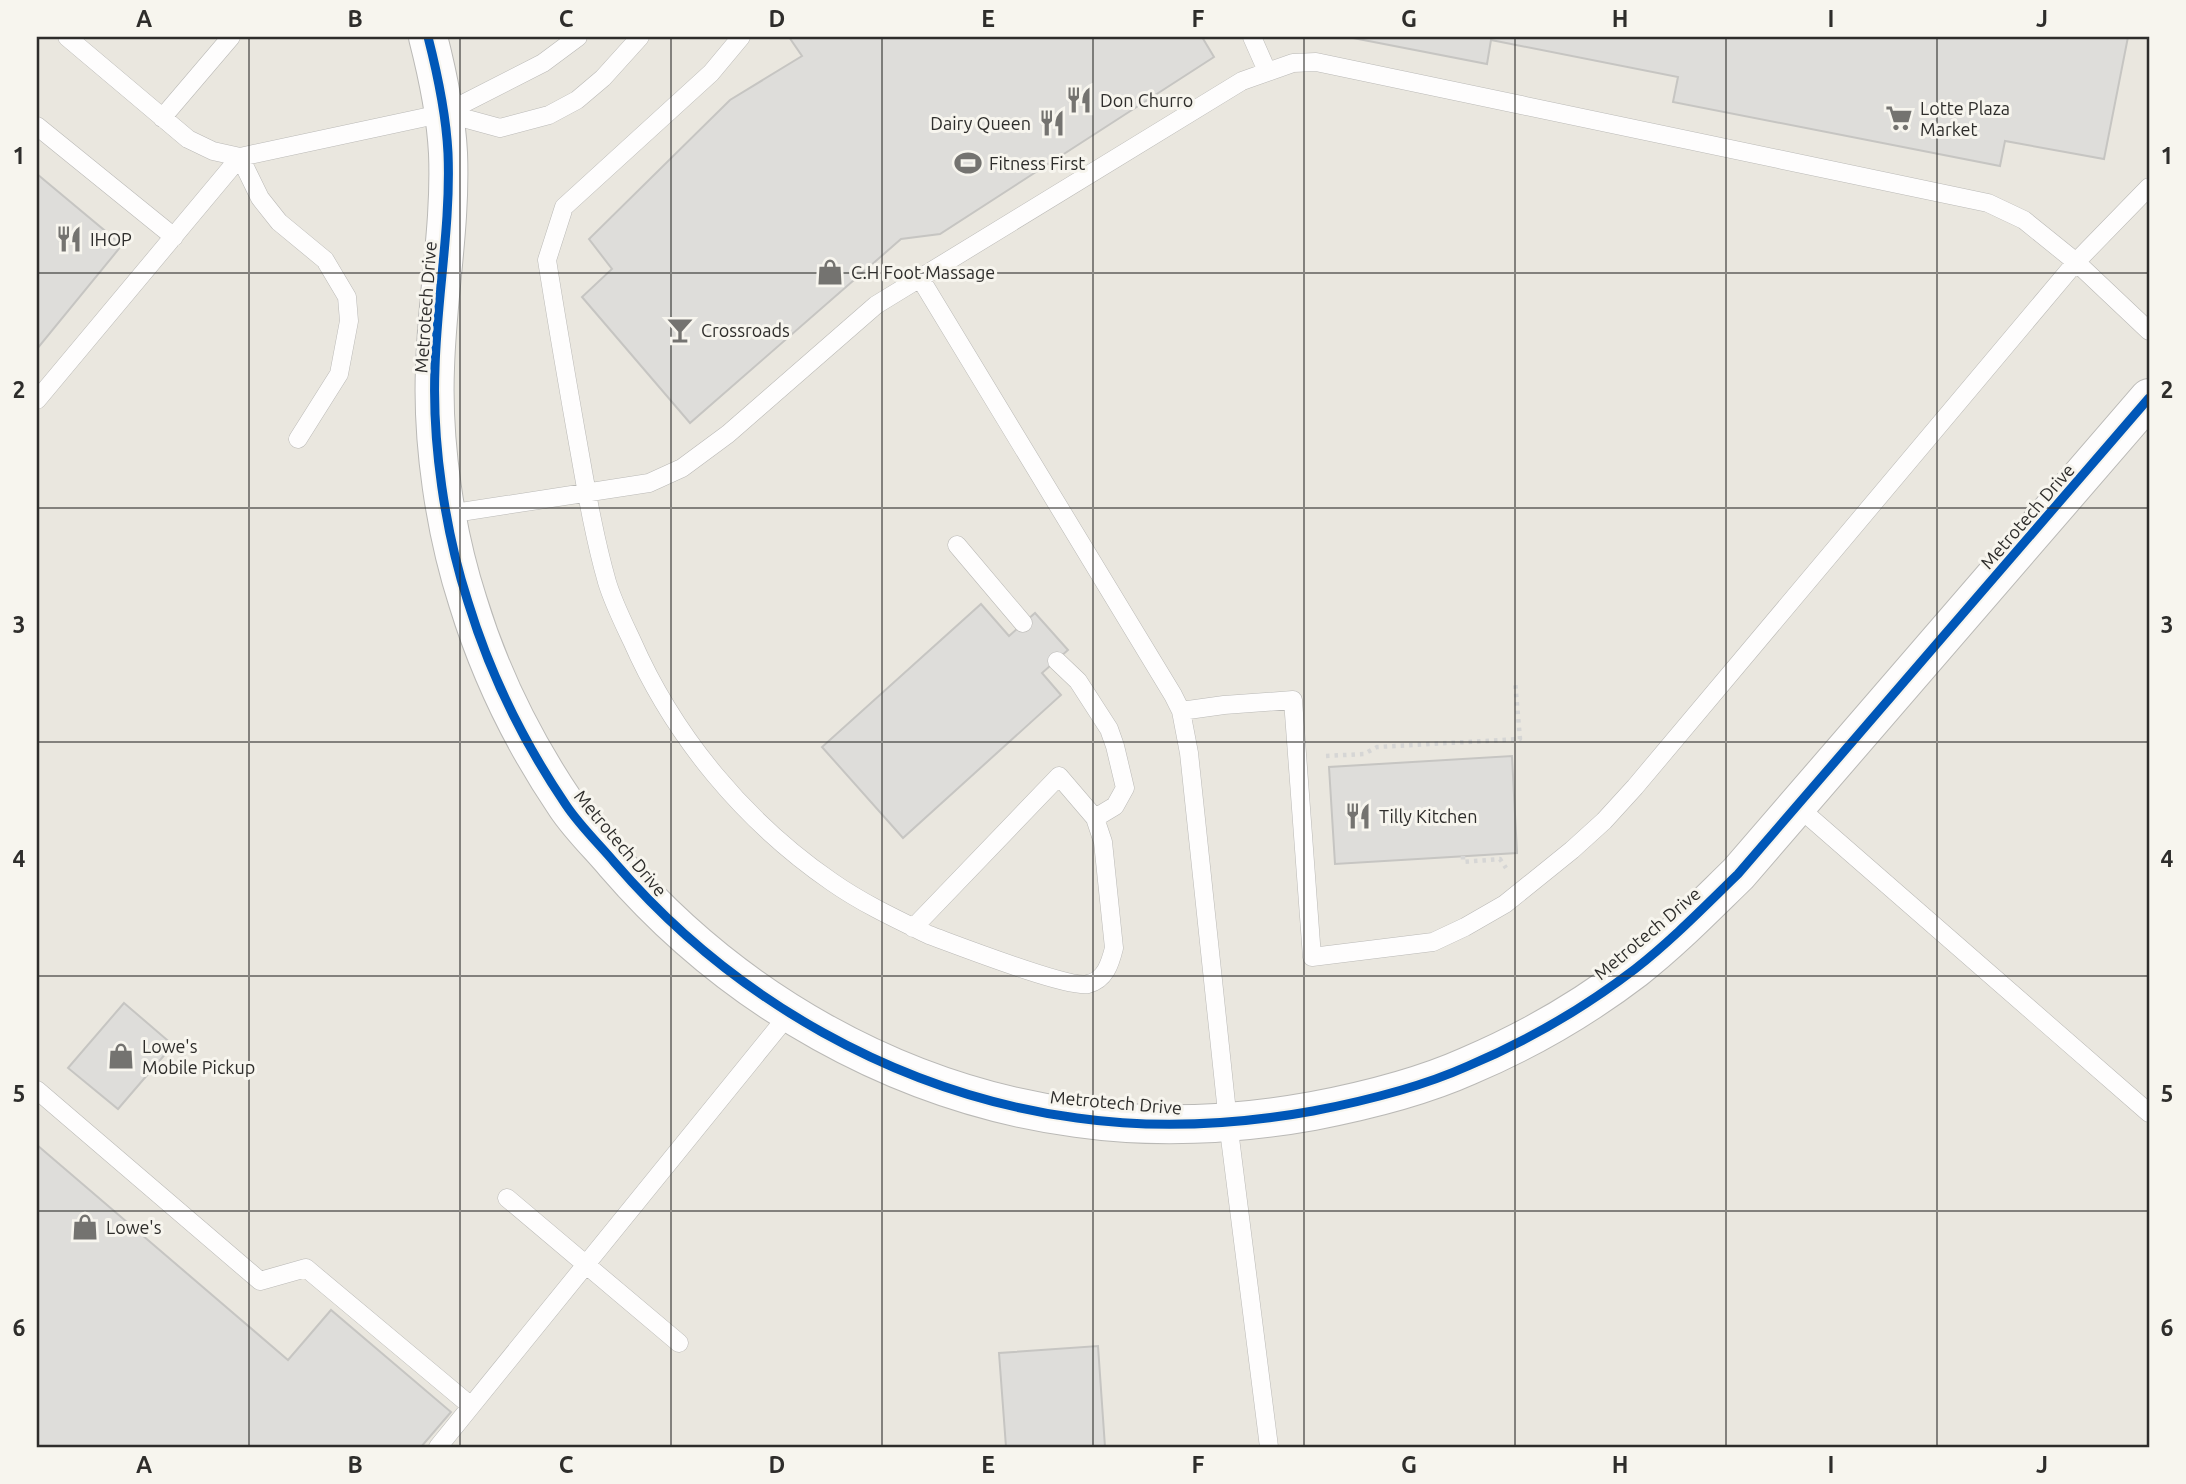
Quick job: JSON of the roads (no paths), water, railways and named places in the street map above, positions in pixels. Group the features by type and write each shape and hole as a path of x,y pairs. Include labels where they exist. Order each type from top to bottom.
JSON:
{"street":[{"name":"Metrotech Drive","path":"428,37 445,113 448,152 447,223 434,374 436,431 448,514 467,600 486,654 537,760 570,811 647,900 690,941 738,980 789,1014 843,1044 898,1069 957,1090 1018,1107 1078,1118 1144,1124 1274,1118 1399,1091 1465,1068 1524,1040 1583,1006 1638,967 1738,874 2149,398"}],"lane":[{"path":"67,37 188,139 213,151 240,157 445,113 543,63 578,37"},
{"path":"162,118 231,37"},
{"path":"445,113 500,128 549,115 577,100 603,78 640,37"},
{"path":"741,37 711,73 564,207 552,237 547,260 587,492 608,585 649,680 703,759 741,806 832,882 913,928 955,945 1085,986 1101,979 1111,962 1114,948 1103,842 1096,818 1059,776 913,928"},
{"path":"1252,37 1267,71"},
{"path":"448,514 649,483 682,468 729,434 876,304 1242,81 1293,63 1315,62 1988,203 2024,220 2076,262 2149,331"},
{"path":"37,126 174,237"},
{"path":"37,400 240,157"},
{"path":"240,157 260,198 279,222 325,260 347,297 349,321 339,374 298,439"},
{"path":"1181,711 1293,700 1312,957 1433,942 1465,927 1505,904 1604,821 2076,262 2149,187"},
{"path":"920,278 1181,711 1190,767 1228,1122 1269,1447"},
{"path":"957,545 1023,623"},
{"path":"1057,661 1078,681 1110,729 1115,746 1125,789 1115,806 1096,818"},
{"path":"1797,806 2149,1114"},
{"path":"441,1446 789,1014"},
{"path":"37,1090 260,1281 306,1268 471,1406"},
{"path":"507,1198 679,1343"}],"place":[{"name":"Don Churro","path":"1079,100"},
{"name":"Lotte Plaza Market","path":"1899,118"},
{"name":"Dairy Queen","path":"1052,123"},
{"name":"Fitness First","path":"968,163"},
{"name":"IHOP","path":"69,239"},
{"name":"C.H Foot Massage","path":"830,272"},
{"name":"Crossroads","path":"680,330"},
{"name":"Tilly Kitchen","path":"1358,816"},
{"name":"Lowe's Mobile Pickup","path":"121,1056"},
{"name":"Lowe's","path":"85,1227"}]}
